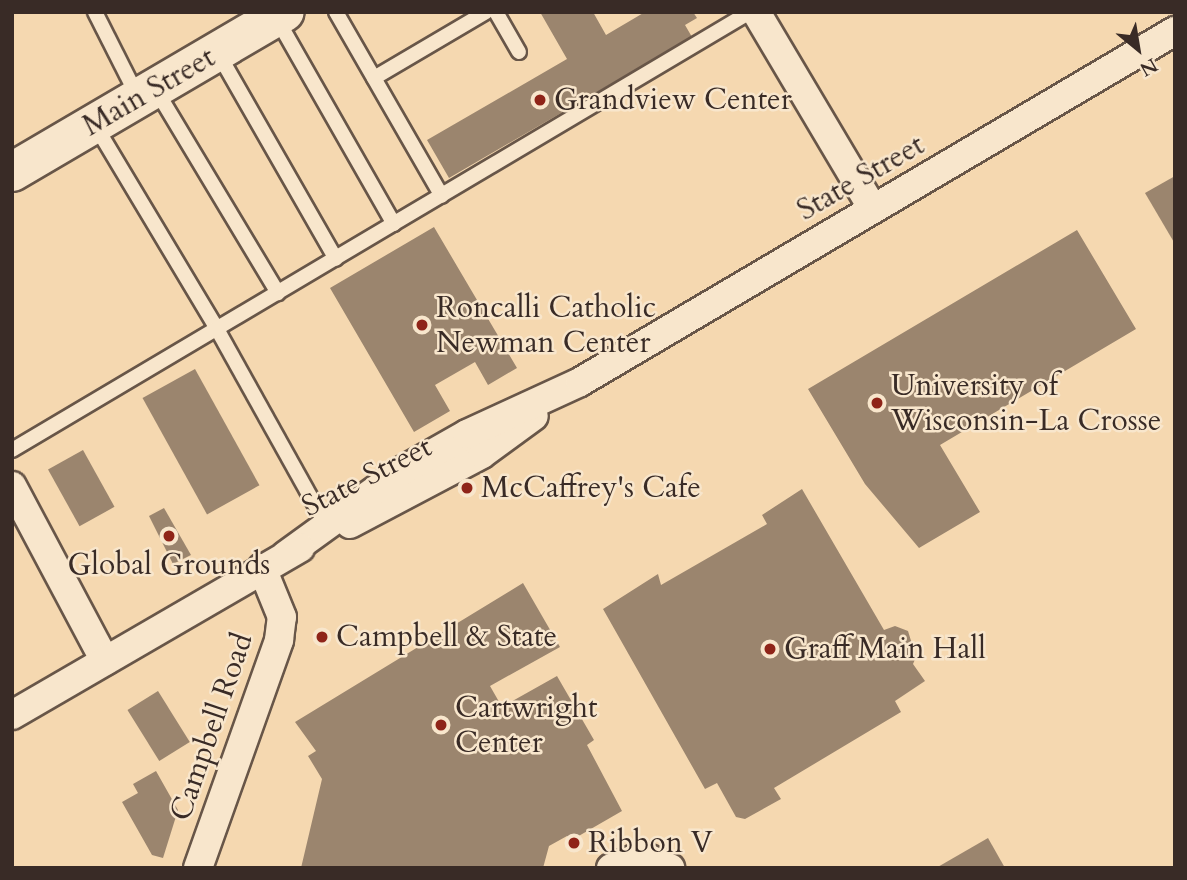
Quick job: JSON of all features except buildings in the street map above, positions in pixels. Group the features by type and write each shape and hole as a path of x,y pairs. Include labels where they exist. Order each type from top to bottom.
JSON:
{"street":[{"path":"756,12 873,209"},
{"name":"Main Street","path":"12,172 281,15"},
{"name":"State Street","path":"274,561 415,493 482,454 580,382 1175,31"},
{"name":"State Street","path":"12,715 274,561 402,471 467,433 580,382"},
{"path":"12,486 105,661"},
{"name":"Campbell Road","path":"198,868 279,640 282,617 274,561"},
{"path":"611,868 643,856 670,868"}],"lane":[{"path":"95,12 278,293"},
{"path":"336,12 442,196"},
{"path":"374,78 486,12"},
{"path":"496,12 519,52"},
{"path":"12,450 750,12"},
{"path":"281,15 394,224"},
{"path":"217,52 336,258"},
{"path":"94,124 217,329 326,525"}],"place":[{"name":"Grandview Center","path":"540,100"},
{"name":"Roncalli Catholic Newman Center","path":"422,325"},
{"name":"University of Wisconsin-La Crosse","path":"877,403"},
{"name":"McCaffrey's Cafe","path":"467,488"},
{"name":"Global Grounds","path":"169,536"},
{"name":"Campbell & State","path":"322,637"},
{"name":"Graff Main Hall","path":"770,649"},
{"name":"Cartwright Center","path":"441,725"},
{"name":"Ribbon V","path":"574,843"}]}
